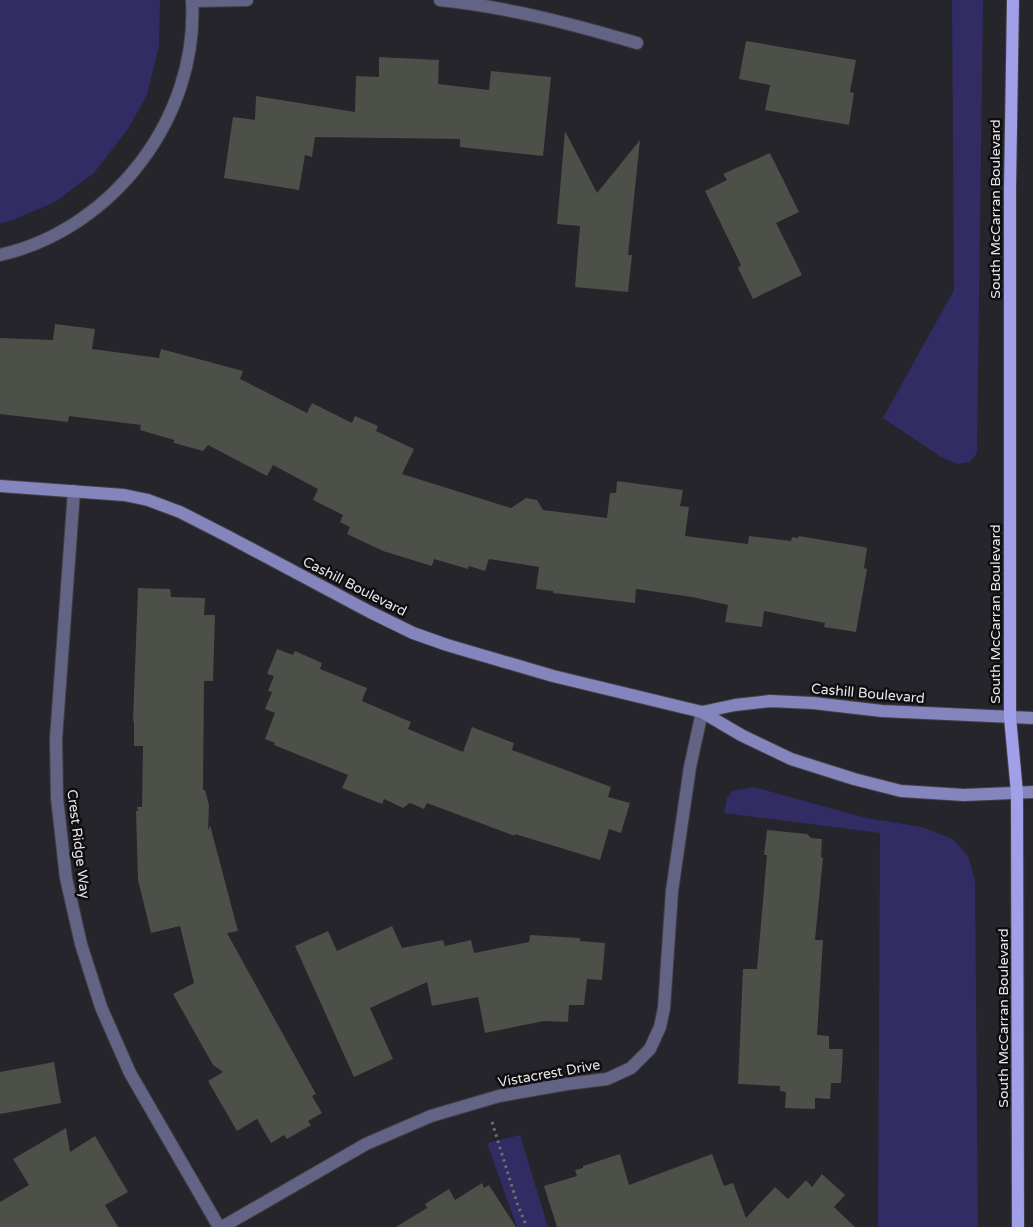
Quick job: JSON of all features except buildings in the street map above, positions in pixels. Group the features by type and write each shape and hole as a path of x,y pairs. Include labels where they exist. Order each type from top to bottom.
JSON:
{"main road":[{"name":"South McCarran Boulevard","path":"1013,0 1010,208 1010,717 1017,792 1018,1227"}],"street":[{"path":"0,256 17,252 54,236 90,213 122,184 148,153 169,118 182,85 190,51 193,1 247,0"},
{"path":"440,0 522,12 570,23 636,43"},
{"name":"Cashill Boulevard","path":"0,486 124,495 148,500 180,512 370,612 413,632 447,645 553,676 702,712 741,735 791,759 854,780 901,791 964,795 1033,792"},
{"name":"Crest Ridge Way","path":"74,491 56,739 57,798 66,878 81,944 105,1015 130,1073 221,1227"},
{"name":"Cashill Boulevard","path":"702,712 735,705 770,701 813,703 882,711 1033,718"},
{"name":"Vistacrest Drive","path":"221,1227 366,1144 431,1116 498,1096 607,1079 631,1068 650,1049 660,1027 664,1008 672,891 690,767 702,712"}],"path":[{"path":"485,1100 518,1206 527,1227"}],"shaded area":[{"path":"0,0 160,0 159,46 147,95 128,129 94,173 55,202 10,221 0,223"},
{"path":"952,0 983,0 977,453 970,462 957,464 941,457 883,418 954,290"},
{"path":"754,787 866,818 922,827 953,839 968,856 975,881 978,1227 878,1227 880,833 724,813 727,798 732,791"},
{"path":"520,1135 548,1227 517,1227 487,1143"}]}
